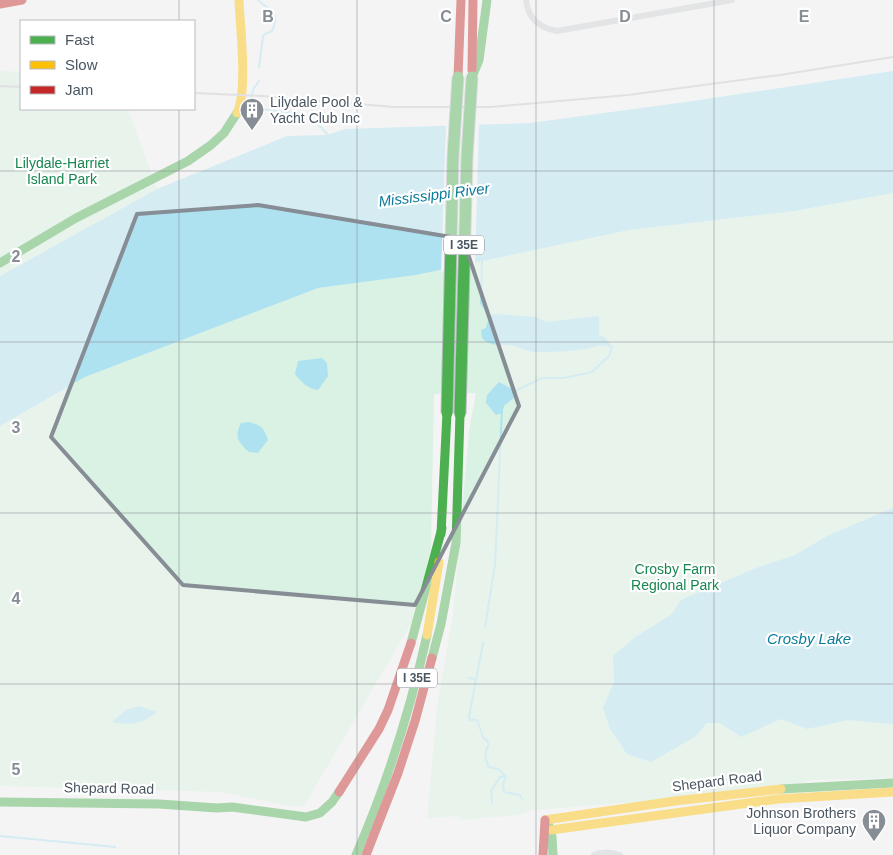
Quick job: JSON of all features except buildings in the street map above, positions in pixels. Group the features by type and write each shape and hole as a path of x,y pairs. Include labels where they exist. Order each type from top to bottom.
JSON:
{"main road":[{"path":"0,4 22,0"},
{"path":"0,263 76,218 188,161 224,133 238,111 242,92 242,56 238,0"},
{"path":"455,0 454,39 458,72"},
{"name":"I 35E","path":"375,824 417,680 437,585 442,528 447,414 453,157 461,0"},
{"name":"I 35E","path":"363,851 398,773 415,721 446,601 456,543 466,156 472,77 473,0"},
{"path":"472,77 480,60 487,0"},
{"name":"Shepard Road","path":"0,802 159,804 240,808 306,817 320,813 332,802 379,729 388,710 408,656 442,528"},
{"name":"Shepard Road","path":"548,825 740,792 821,785 893,783"},
{"name":"Shepard Road","path":"548,825 778,798 893,792"},
{"path":"543,855 548,825"},
{"path":"548,825 553,855"}],"street":[{"path":"526,0 529,12 537,22 544,28 556,31 732,0"},
{"path":"594,855 611,852 620,855"}],"highlighted area":[{"path":"258,205 463,239 519,406 415,605 183,585 51,437 137,214"}],"green space":[{"name":"Lilydale-Harriet Island Park","path":"0,71 20,72 20,110 128,110 157,189 0,276"},
{"name":"Crosby Farm Regional Park","path":"893,193 893,778 812,780 796,785 663,800 534,810 518,815 461,820 457,816 427,819 437,707 453,614 469,431 476,393 434,394 431,547 415,617 304,806 289,806 221,792 0,786 0,426 85,377 318,288 416,275 629,230 794,211"}],"water":[{"name":"Mississippi River","path":"893,71 893,193 794,211 629,230 416,275 318,288 85,377 0,426 0,276 157,189 287,136 327,135 345,129 530,123"},
{"path":"494,314 536,317 546,322 599,316 599,335 606,338 612,347 601,346 571,351 536,352 510,345 491,344 482,338 481,330 486,328 489,316"},
{"path":"322,358 327,363 328,376 318,390 305,385 295,374 298,361"},
{"path":"499,382 514,390 515,397 504,406 502,413 496,415 486,403 487,395"},
{"path":"249,422 262,428 268,440 258,453 249,452 238,439 241,423"},
{"name":"Crosby Lake","path":"893,508 893,724 848,720 807,729 781,719 741,737 720,723 707,723 696,736 651,762 627,754 610,729 603,708 614,682 613,656 634,638 672,614 681,600 756,568 795,555 829,535"},
{"path":"139,706 157,712 136,723 112,722 126,710"}],"pier":[{"path":"479,122 475,265 441,272 446,123"}],"waterway":[{"path":"258,0 273,12 275,16 272,31 263,36 259,67"},
{"path":"259,81 250,99 255,104 267,110 306,115 317,123 329,136"},
{"path":"482,261 481,303 490,317"},
{"path":"513,392 542,378 564,378 592,372 609,356 612,347 610,346"},
{"path":"485,627 495,565 502,410"},
{"path":"483,643 469,717 470,720 477,720 484,739 487,740 489,745 486,750 486,756 489,767 498,769 506,777 503,784 504,792 520,795 522,799"},
{"path":"469,678 476,680"},
{"path":"492,803 491,791 500,777 506,777"},
{"path":"0,836 115,847"}],"railway":[{"path":"195,93 262,96 394,107 491,107 628,95 780,75 893,57"},
{"path":"0,86 20,87"}],"traffic: fast":[{"path":"472,77 479,60 487,0"},
{"path":"447,413 453,157 458,77"},
{"path":"460,414 467,156 472,77"},
{"path":"0,263 76,218 188,161 224,133 237,113"},
{"path":"441,534 447,413"},
{"path":"432,658 441,624 456,543 460,414"},
{"path":"411,643 442,528"},
{"path":"356,855 397,747 427,635"},
{"path":"781,789 893,783"},
{"path":"0,802 232,807 306,817 320,813 332,802 339,792"},
{"path":"549,826 553,855"}],"traffic: slow":[{"path":"237,113 243,74 239,0"},
{"path":"427,635 439,562"},
{"path":"545,820 675,801 781,789"},
{"path":"551,830 778,799 893,792"}],"traffic: jam":[{"path":"0,4 22,0"},
{"path":"458,77 461,0"},
{"path":"472,70 473,0"},
{"path":"339,792 379,729 388,710 411,643"},
{"path":"366,855 398,773 415,721 432,658"},
{"path":"543,855 545,820"}],"place":[{"name":"Lilydale Pool & Yacht Club Inc","path":"252,131"},
{"name":"Johnson Brothers Liquor Company","path":"874,842"}]}
